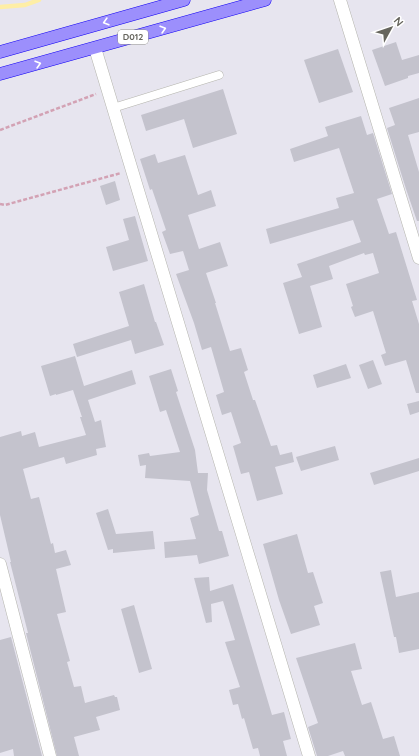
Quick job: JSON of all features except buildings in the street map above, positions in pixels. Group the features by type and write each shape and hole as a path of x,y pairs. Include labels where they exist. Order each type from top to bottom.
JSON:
{"highway":[{"name":"D012","path":"0,52 184,0"},
{"name":"D012","path":"0,74 265,0"}],"street":[{"path":"340,0 419,258"},
{"path":"95,48 309,756"},
{"path":"0,564 50,756"}],"lane":[{"path":"113,108 219,75"}],"path":[{"path":"0,130 107,90"},
{"path":"0,204 4,205 131,170"}],"waterway":[{"path":"0,7 25,5 39,0"}]}
